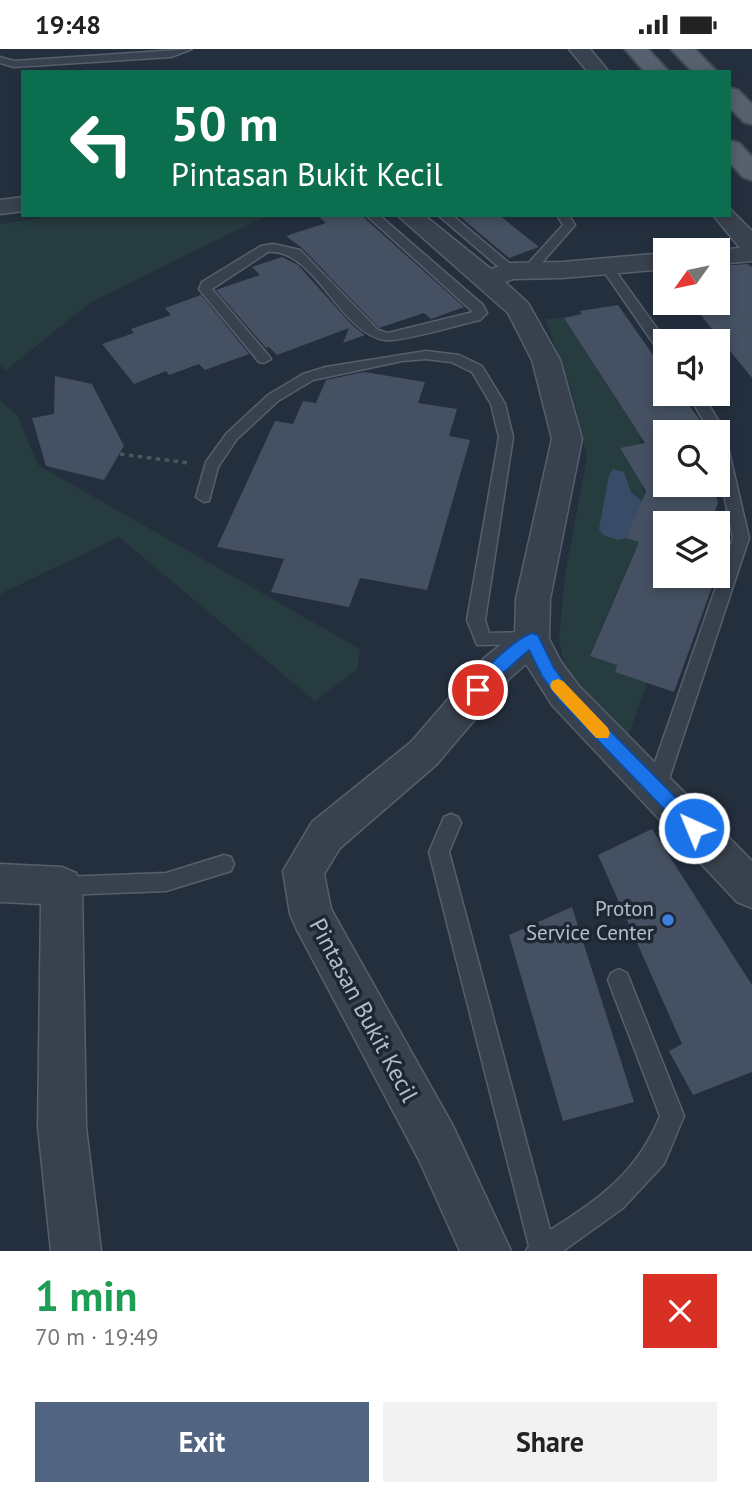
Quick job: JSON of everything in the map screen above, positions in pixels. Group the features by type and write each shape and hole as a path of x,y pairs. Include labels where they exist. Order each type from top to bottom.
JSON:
{"main road":[{"path":"636,49 656,70"},
{"path":"682,49 704,70"},
{"path":"731,96 752,117"},
{"path":"731,149 752,172"}],"street":[{"path":"579,49 597,70"},
{"path":"0,207 21,204"},
{"path":"413,217 509,273 653,262"},
{"path":"727,217 752,246"},
{"path":"730,256 752,254"},
{"path":"509,273 519,309 546,360 567,439 533,599 532,639 547,671 565,695 752,889"},
{"name":"Pintasan Bukit Kecil","path":"486,1251 436,1143 311,914 303,871 326,835 424,753 496,669 532,639"},
{"path":"0,883 62,886 62,1127 76,1251"}],"lane":[{"path":"0,60 15,64 171,54 187,49"},
{"path":"264,359 205,289 207,285 265,249 296,253 373,333 380,336 388,337 438,326 475,317 480,313 374,217"},
{"path":"446,217 509,273 569,225 564,217"},
{"path":"606,266 653,333"},
{"path":"204,497 211,466 232,436 273,397 308,377 331,370 426,355 454,358 477,369 498,404 506,437 476,620 483,641 532,639"},
{"path":"656,788 741,538 718,430 703,406"},
{"path":"451,823 439,852 540,1250 588,1219 623,1190 653,1159 672,1116 619,980"},
{"path":"62,886 166,882 224,864"}],"path":[{"path":"120,454 211,466"}],"green space":[{"path":"47,217 264,217 91,302 5,371 0,365 0,224"},
{"path":"564,318 636,430 653,427 653,436 639,439 641,444 620,449 643,485 648,545 653,558 634,552 590,655 617,665 615,672 647,683 627,739 575,681 564,664 559,640 565,575 587,458 573,395 545,319"},
{"path":"0,401 17,415 38,465 360,649 357,670 315,701 119,537 0,594"}],"water":[{"path":"613,469 624,472 631,492 642,502 626,538 618,540 603,535 599,529 609,475"}],"building":[{"path":"319,217 363,217 464,307 431,319 424,313 379,328 302,248 286,236 326,223"},
{"path":"460,217 502,217 539,247 509,258"},
{"path":"282,257 298,265 352,325 365,335 343,343 349,328 277,355 269,347 266,348 216,290 260,275 252,267"},
{"path":"747,264 752,267 752,378 730,351 730,329 712,329 701,315 730,315 730,265"},
{"path":"201,295 249,354 205,370 199,364 169,375 166,371 134,384 102,344 134,333 131,329 171,315 165,308"},
{"path":"618,305 653,355 653,406 690,406 700,420 653,420 653,497 717,497 718,503 715,511 653,511 653,588 712,588 674,692 615,672 617,665 590,656 639,542 626,538 646,491 620,448 645,443 564,318 582,314 580,311"},
{"path":"364,372 425,382 418,403 457,409 449,436 470,440 427,590 360,578 349,607 271,592 284,559 217,547 275,421 293,424 303,401 316,403 326,380"},
{"path":"55,376 92,384 124,446 104,480 46,466 32,418 54,414"},
{"name":"Proton Service Center","path":"652,829 752,985 752,1072 693,1095 669,1051 682,1044 598,855"},
{"path":"572,907 634,1102 563,1121 509,935"}],"slow traffic":[{"path":"558,686 602,733"}],"place":[{"name":"Proton Service Center","path":"668,920"}],"route":[{"path":"478,690 496,669 532,639 547,671 565,695 694,828"}]}
